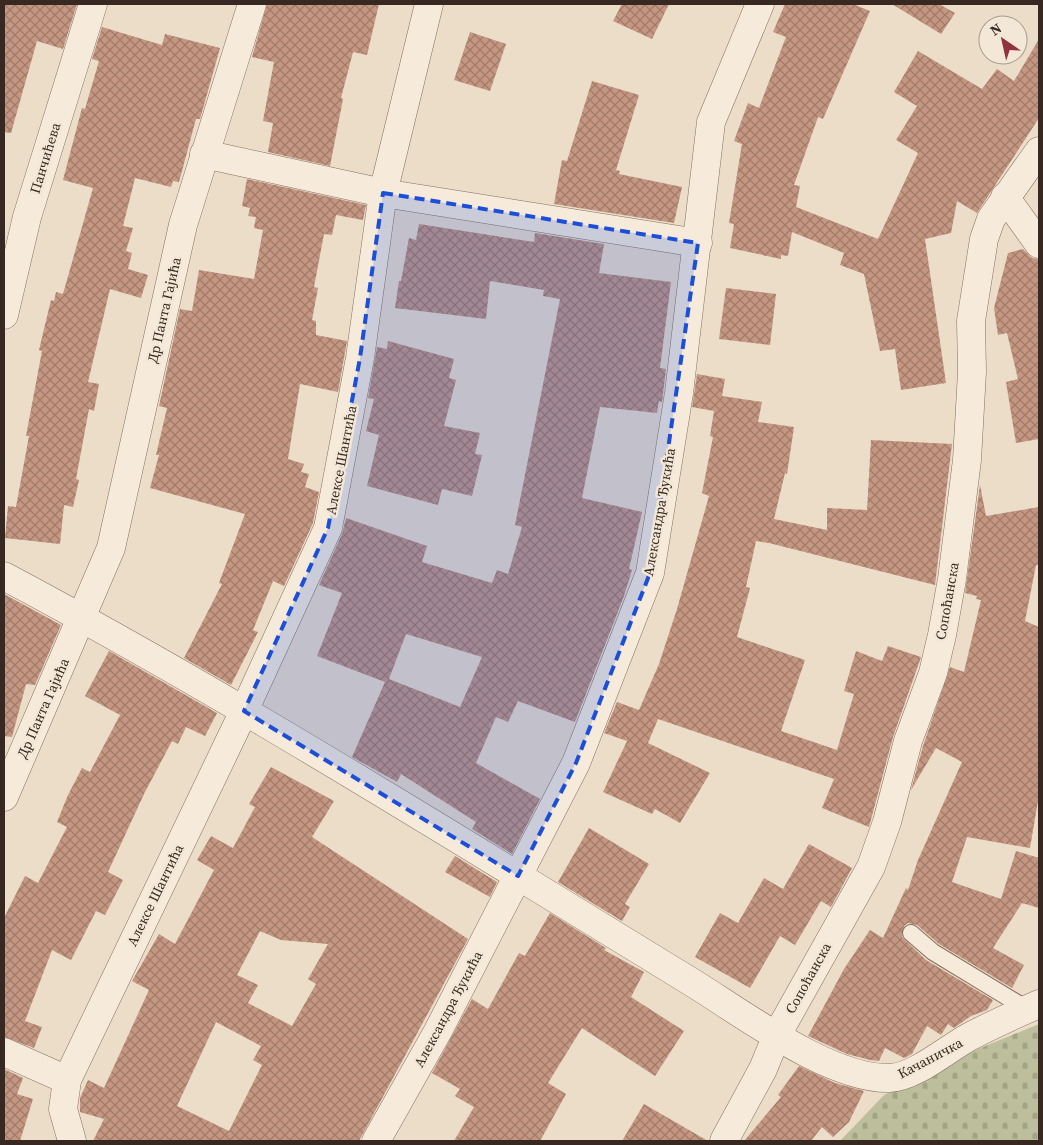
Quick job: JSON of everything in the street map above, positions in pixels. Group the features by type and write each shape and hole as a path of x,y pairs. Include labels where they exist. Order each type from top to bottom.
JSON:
{"street":[{"name":"Панчићева","path":"4,315 27,217 93,4"},
{"name":"Др Панта Гајића","path":"4,798 83,618 111,548 183,225 252,4"},
{"name":"Алексе Шантића","path":"72,1141 63,1109 67,1080 244,711 328,528 360,358 383,193 429,4"},
{"name":"Александра Ђукића","path":"376,1141 438,1031 576,763 650,573 679,393 711,122 760,4"},
{"name":"Сопоћанска","path":"724,1141 764,1069 777,1035 872,867 888,822 908,741 933,673 949,598 964,492 972,372 971,321 978,269 991,219 1039,151"},
{"path":"204,154 383,193 698,243"},
{"path":"1005,197 1039,244"},
{"path":"4,576 83,618 244,711 777,1035"},
{"name":"Качаничка","path":"777,1035 828,1063 866,1076 893,1078 912,1071 968,1037 1033,1007"},
{"path":"4,1052 67,1080"}],"lane":[{"name":"Качаничка","path":"911,933 934,952 1033,1007"}],"highlighted area":[{"path":"383,193 698,243 650,573 576,763 518,876 244,711 328,528 360,358"}],"green space":[{"path":"1039,1024 1039,1141 840,1141 884,1095 978,1049"}],"building":[{"path":"4,4 77,4 63,49 37,41 11,133 4,132"},
{"path":"267,4 379,4 367,55 353,52 341,98 343,99 330,166 268,152 273,123 263,121 274,62 252,57"},
{"path":"622,4 669,4 652,39 613,21"},
{"path":"785,4 853,4 870,11 823,119 818,117 794,185 800,186 796,207 878,239 918,153 896,140 917,106 894,92 918,51 982,89 997,69 1014,81 1024,65 1028,65 1028,57 1039,39 1039,118 977,213 957,201 951,233 925,239 946,383 901,390 895,349 880,351 864,274 840,265 844,253 792,232 788,256 781,255 781,259 730,248 734,224 729,223 742,144 734,141 748,103 759,108 786,37 773,32"},
{"path":"892,4 939,4 955,13 941,34"},
{"path":"102,27 162,45 165,34 220,48 200,119 196,119 179,182 173,181 171,187 135,178 123,226 133,228 126,251 132,253 128,269 148,275 141,298 110,289 88,382 99,384 94,411 89,409 76,479 79,480 73,507 64,505 60,544 5,538 8,506 16,507 29,436 26,436 42,351 39,350 51,300 54,301 56,292 63,294 93,188 63,180 82,108 85,109 99,61 92,59"},
{"path":"470,32 506,44 490,91 454,80"},
{"path":"592,81 639,95 616,170 620,171 619,174 682,187 674,223 554,204 562,160 567,161"},
{"path":"247,179 366,205 363,220 336,215 332,235 324,234 314,287 318,288 312,320 316,321 316,335 347,341 338,392 300,384 288,459 304,464 301,472 309,474 305,487 319,492 313,523 284,586 273,581 253,630 258,632 231,685 184,658 222,584 219,583 245,514 150,488 159,455 156,455 167,408 159,406 180,309 192,311 199,270 254,279 263,230 254,228 256,217 248,216 250,208 242,206"},
{"path":"419,224 534,242 535,233 604,244 599,273 671,282 660,368 666,369 662,402 659,401 657,413 600,407 582,498 642,512 629,569 632,570 624,596 575,722 518,701 508,722 496,717 476,763 540,799 512,854 472,829 476,822 401,774 397,782 352,757 385,682 317,656 342,593 319,585 342,534 346,518 427,546 422,562 492,583 497,570 508,574 522,527 515,525 560,299 543,296 544,290 490,281 486,319 395,308 409,238 416,240","holes":["406,634 482,657 460,707 389,679"]},
{"path":"1023,249 1032,258 1039,259 1039,439 1016,443 1006,382 1018,379 1007,333 998,335 994,308 1008,253"},
{"path":"726,288 776,294 770,345 719,339"},
{"path":"388,341 454,359 449,378 456,380 444,426 480,433 475,454 482,455 472,496 442,489 438,505 367,486 379,435 366,431 374,399 368,398 377,347 387,349"},
{"path":"697,374 725,379 722,396 762,402 758,422 794,427 787,474 785,473 774,519 827,530 827,508 867,510 871,440 952,444 935,585 756,541 746,587 750,588 737,637 805,660 781,731 837,750 854,694 844,691 856,651 882,661 888,646 921,657 893,737 869,827 822,808 834,779 658,719 648,743 710,773 680,823 655,809 652,814 603,792 627,741 604,733 617,702 639,710 659,664 677,609 709,496 702,493 713,437 710,436 714,411 692,407"},
{"path":"980,485 986,516 1039,507 1039,565 1036,565 1025,621 1039,627 1039,795 1030,848 967,837 952,882 1001,899 1016,851 1039,858 1039,908 1022,903 993,948 1024,965 1012,988 939,944 917,925 908,923 904,926 902,937 926,960 993,1000 987,1010 971,1016 954,1028 948,1024 941,1035 927,1026 912,1054 904,1058 885,1048 879,1061 870,1060 847,1054 808,1036 844,969 870,930 883,938 906,888 908,890 918,860 962,762 936,748 911,790 923,746 950,667 964,672 981,600 976,599 977,596 965,593"},
{"path":"4,594 61,625 35,685 26,684 12,737 4,736"},
{"path":"109,651 217,713 205,736 186,727 178,744 172,741 144,794 108,872 123,880 105,915 96,911 71,960 52,950 25,1021 42,1027 34,1048 4,1037 4,918 25,876 38,883 67,827 57,822 68,795 82,768 90,772 120,715 85,696"},
{"path":"271,767 334,801 312,837 468,939 359,1141 93,1141 104,1119 80,1112 80,1098 88,1080 104,1088 149,990 132,981 159,934 175,944 214,870 197,860 211,836 233,848 255,807 249,804","holes":["260,931 281,940 328,944 308,979 316,984 292,1026 248,1003 258,985 237,975","216,1022 261,1046 253,1060 262,1065 229,1131 177,1106"]},
{"path":"589,828 649,864 625,904 630,907 622,921 558,882"},
{"path":"809,844 852,868 831,907 821,901 795,945 780,936 750,988 695,957 720,913 738,923 764,878 783,889"},
{"path":"455,856 497,882 490,897 445,872"},
{"path":"550,913 606,948 604,950 644,972 631,997 684,1031 655,1076 582,1028 548,1083 566,1094 540,1141 454,1141 474,1107 455,1096 460,1089 432,1073 472,999 488,1009 519,953 525,956"},
{"path":"799,1066 835,1083 864,1091 849,1122 833,1137 822,1127 811,1141 744,1141 781,1097 778,1095"},
{"path":"4,1069 23,1078 17,1094 33,1099 20,1141 4,1141"},
{"path":"644,1104 708,1141 622,1141"}]}
